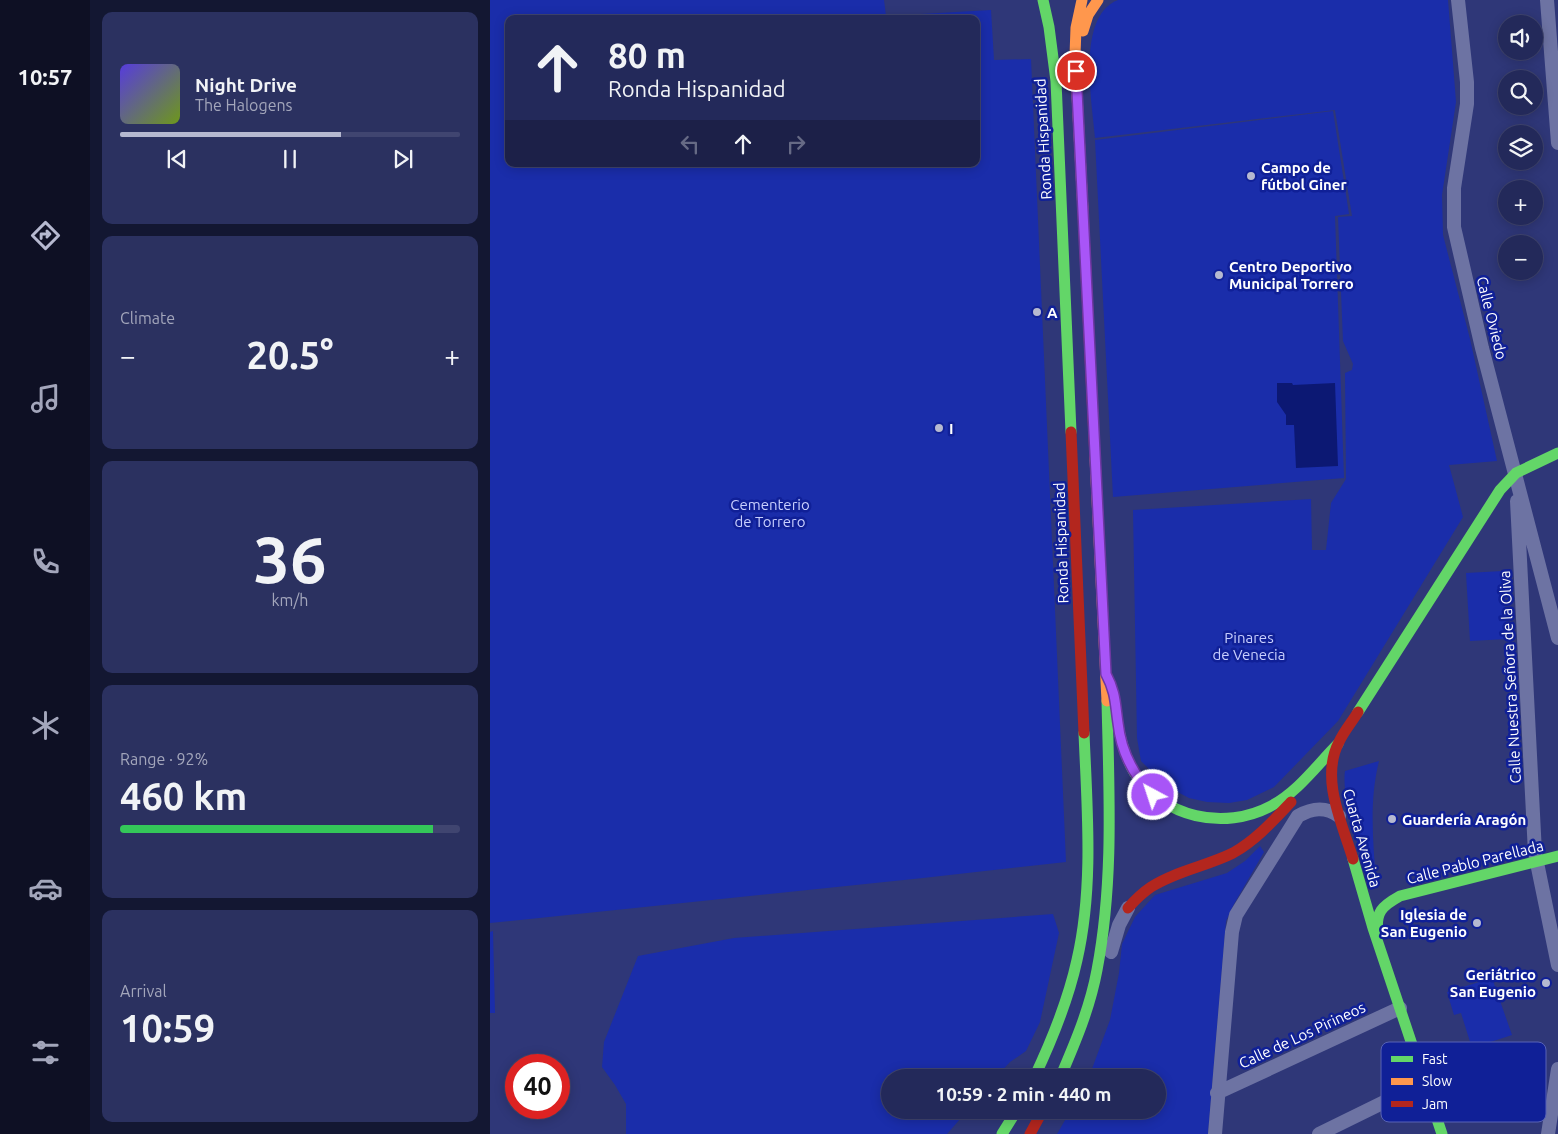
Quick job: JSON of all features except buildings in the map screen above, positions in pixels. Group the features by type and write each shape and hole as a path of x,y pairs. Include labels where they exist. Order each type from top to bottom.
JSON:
{"main road":[{"name":"Ronda Hispanidad","path":"1038,1069 1049,1048 1064,1008 1076,966 1084,920 1088,857 1087,788 1056,90 1049,27 1043,0"},
{"path":"1064,1069 1084,1020 1094,988 1103,940 1110,876 1106,674 1075,55 1076,28 1082,0"},
{"path":"1075,55 1088,15 1098,0"},
{"path":"1516,473 1558,453"},
{"name":"Cuarta Avenida","path":"1411,1042 1339,816 1332,789 1332,768 1338,743 1500,490 1516,473"},
{"path":"1106,674 1114,691 1119,732 1128,761 1134,772 1153,795 1177,810 1192,816 1210,819 1229,819 1248,815 1268,807 1294,790 1338,743"},
{"path":"1128,908 1143,892 1165,878 1203,866 1236,852 1260,833 1307,786 1319,782 1327,784 1332,789"},
{"name":"Calle Pablo Parellada","path":"1379,943 1377,928 1380,911 1386,904 1400,896 1537,863 1558,856"},
{"name":"Calle Pablo Parellada","path":"1355,869 1364,884 1380,894 1400,896"},
{"path":"1002,1134 1011,1119"},
{"path":"1030,1134 1038,1119"},
{"name":"Cuarta Avenida","path":"1438,1122 1442,1134"}],"street":[{"name":"Calle Oviedo","path":"1458,0 1467,82 1467,104 1454,188 1454,227 1482,348 1558,638"},
{"path":"1546,0 1558,143"},
{"name":"Calle Nuestra Señora de la Oliva","path":"1516,491 1535,854 1558,965"},
{"path":"1215,1134 1232,932 1236,915 1298,816 1308,811 1327,809 1339,816"},
{"path":"1094,988 1104,972 1119,924 1128,908"},
{"name":"Calle de Los Pirineos","path":"1218,1093 1400,1008"},
{"path":"1552,1129 1558,1069"},
{"path":"1319,1134 1381,1104"}],"green space":[{"name":"Cementerio de Torrero","path":"490,0 884,0 886,15 505,15 505,167 980,167 980,15 904,15 991,10 994,60 1031,59 1066,862 490,923"},
{"name":"Pinares de Venecia","path":"1118,0 1448,0 1456,102 1442,195 1443,235 1470,339 1497,461 1449,465 1463,517 1338,721 1274,787 1247,800 1229,803 1207,802 1189,798 1166,786 1141,761 1137,738 1133,510 1311,499 1312,550 1326,550 1331,503 1346,479 1345,373 1352,370 1353,364 1343,341 1338,217 1352,216 1335,110 1095,138 1090,83 1091,41 1096,23 1105,9"},
{"name":"Centro Deportivo Municipal Torrero","path":"1333,111 1349,214 1335,216 1344,478 1113,497 1095,140"},
{"path":"1503,571 1507,639 1470,641 1466,573"},
{"path":"1379,761 1373,806 1376,881 1364,860 1353,829 1346,796 1345,771"},
{"path":"1260,846 1264,852 1226,921 1208,1134 1057,1134 1066,1119 1166,1119 1166,1069 1092,1069 1110,1020 1119,973 1122,944 1135,917 1155,895 1227,873 1245,861"},
{"path":"1053,914 1059,933 1040,1022 1026,1051 1003,1069 881,1069 881,1119 960,1119 947,1134 626,1134 626,1104 602,1067 604,1042 638,956 734,938"},
{"path":"493,931 495,1013 490,1013 490,932"},
{"path":"1492,978 1512,1035 1490,1042 1470,1042 1461,1013 1454,1015 1447,992"}],"shaded area":[{"path":"1277,383 1292,383 1293,385 1335,383 1338,466 1296,468 1294,425 1286,425 1286,415 1277,402"}],"traffic: fast":[{"path":"1043,0 1049,27 1056,81 1071,432"},
{"path":"1358,712 1500,490 1516,473 1558,453"},
{"path":"1064,1069 1086,1012 1097,970 1102,937 1106,903 1109,836 1107,701"},
{"path":"1116,710 1118,726 1127,757 1134,772 1146,788 1178,810 1196,816 1234,818 1253,814 1271,806 1299,786 1338,744"},
{"path":"1038,1069 1053,1035 1073,975 1086,904 1088,818 1084,733"},
{"path":"1378,934 1377,926 1381,910 1400,896 1558,856"},
{"path":"1353,859 1373,928 1411,1042"},
{"path":"1002,1134 1011,1119"},
{"path":"1438,1122 1442,1134"}],"traffic: slow":[{"path":"1082,0 1076,28 1075,55 1083,211"},
{"path":"1083,31 1088,15 1098,0"},
{"path":"1095,458 1107,701"}],"traffic: jam":[{"path":"1083,211 1095,458"},
{"path":"1071,432 1084,733"},
{"path":"1353,859 1335,800 1332,770 1339,742 1358,712"},
{"path":"1128,908 1136,899 1161,881 1223,858 1241,848 1264,830 1291,802"},
{"path":"1030,1134 1038,1119"}],"place":[{"name":"Campo de fútbol Giner","path":"1251,176"},
{"name":"Centro Deportivo Municipal Torrero","path":"1219,275"},
{"name":"A","path":"1037,312"},
{"name":"I","path":"939,428"},
{"name":"Guardería Aragón","path":"1392,819"},
{"name":"Iglesia de San Eugenio","path":"1477,923"},
{"name":"Geriátrico San Eugenio","path":"1546,983"}],"route":[{"path":"1076,71 1106,674 1114,691 1119,732 1128,761 1142,784 1153,795"}]}
